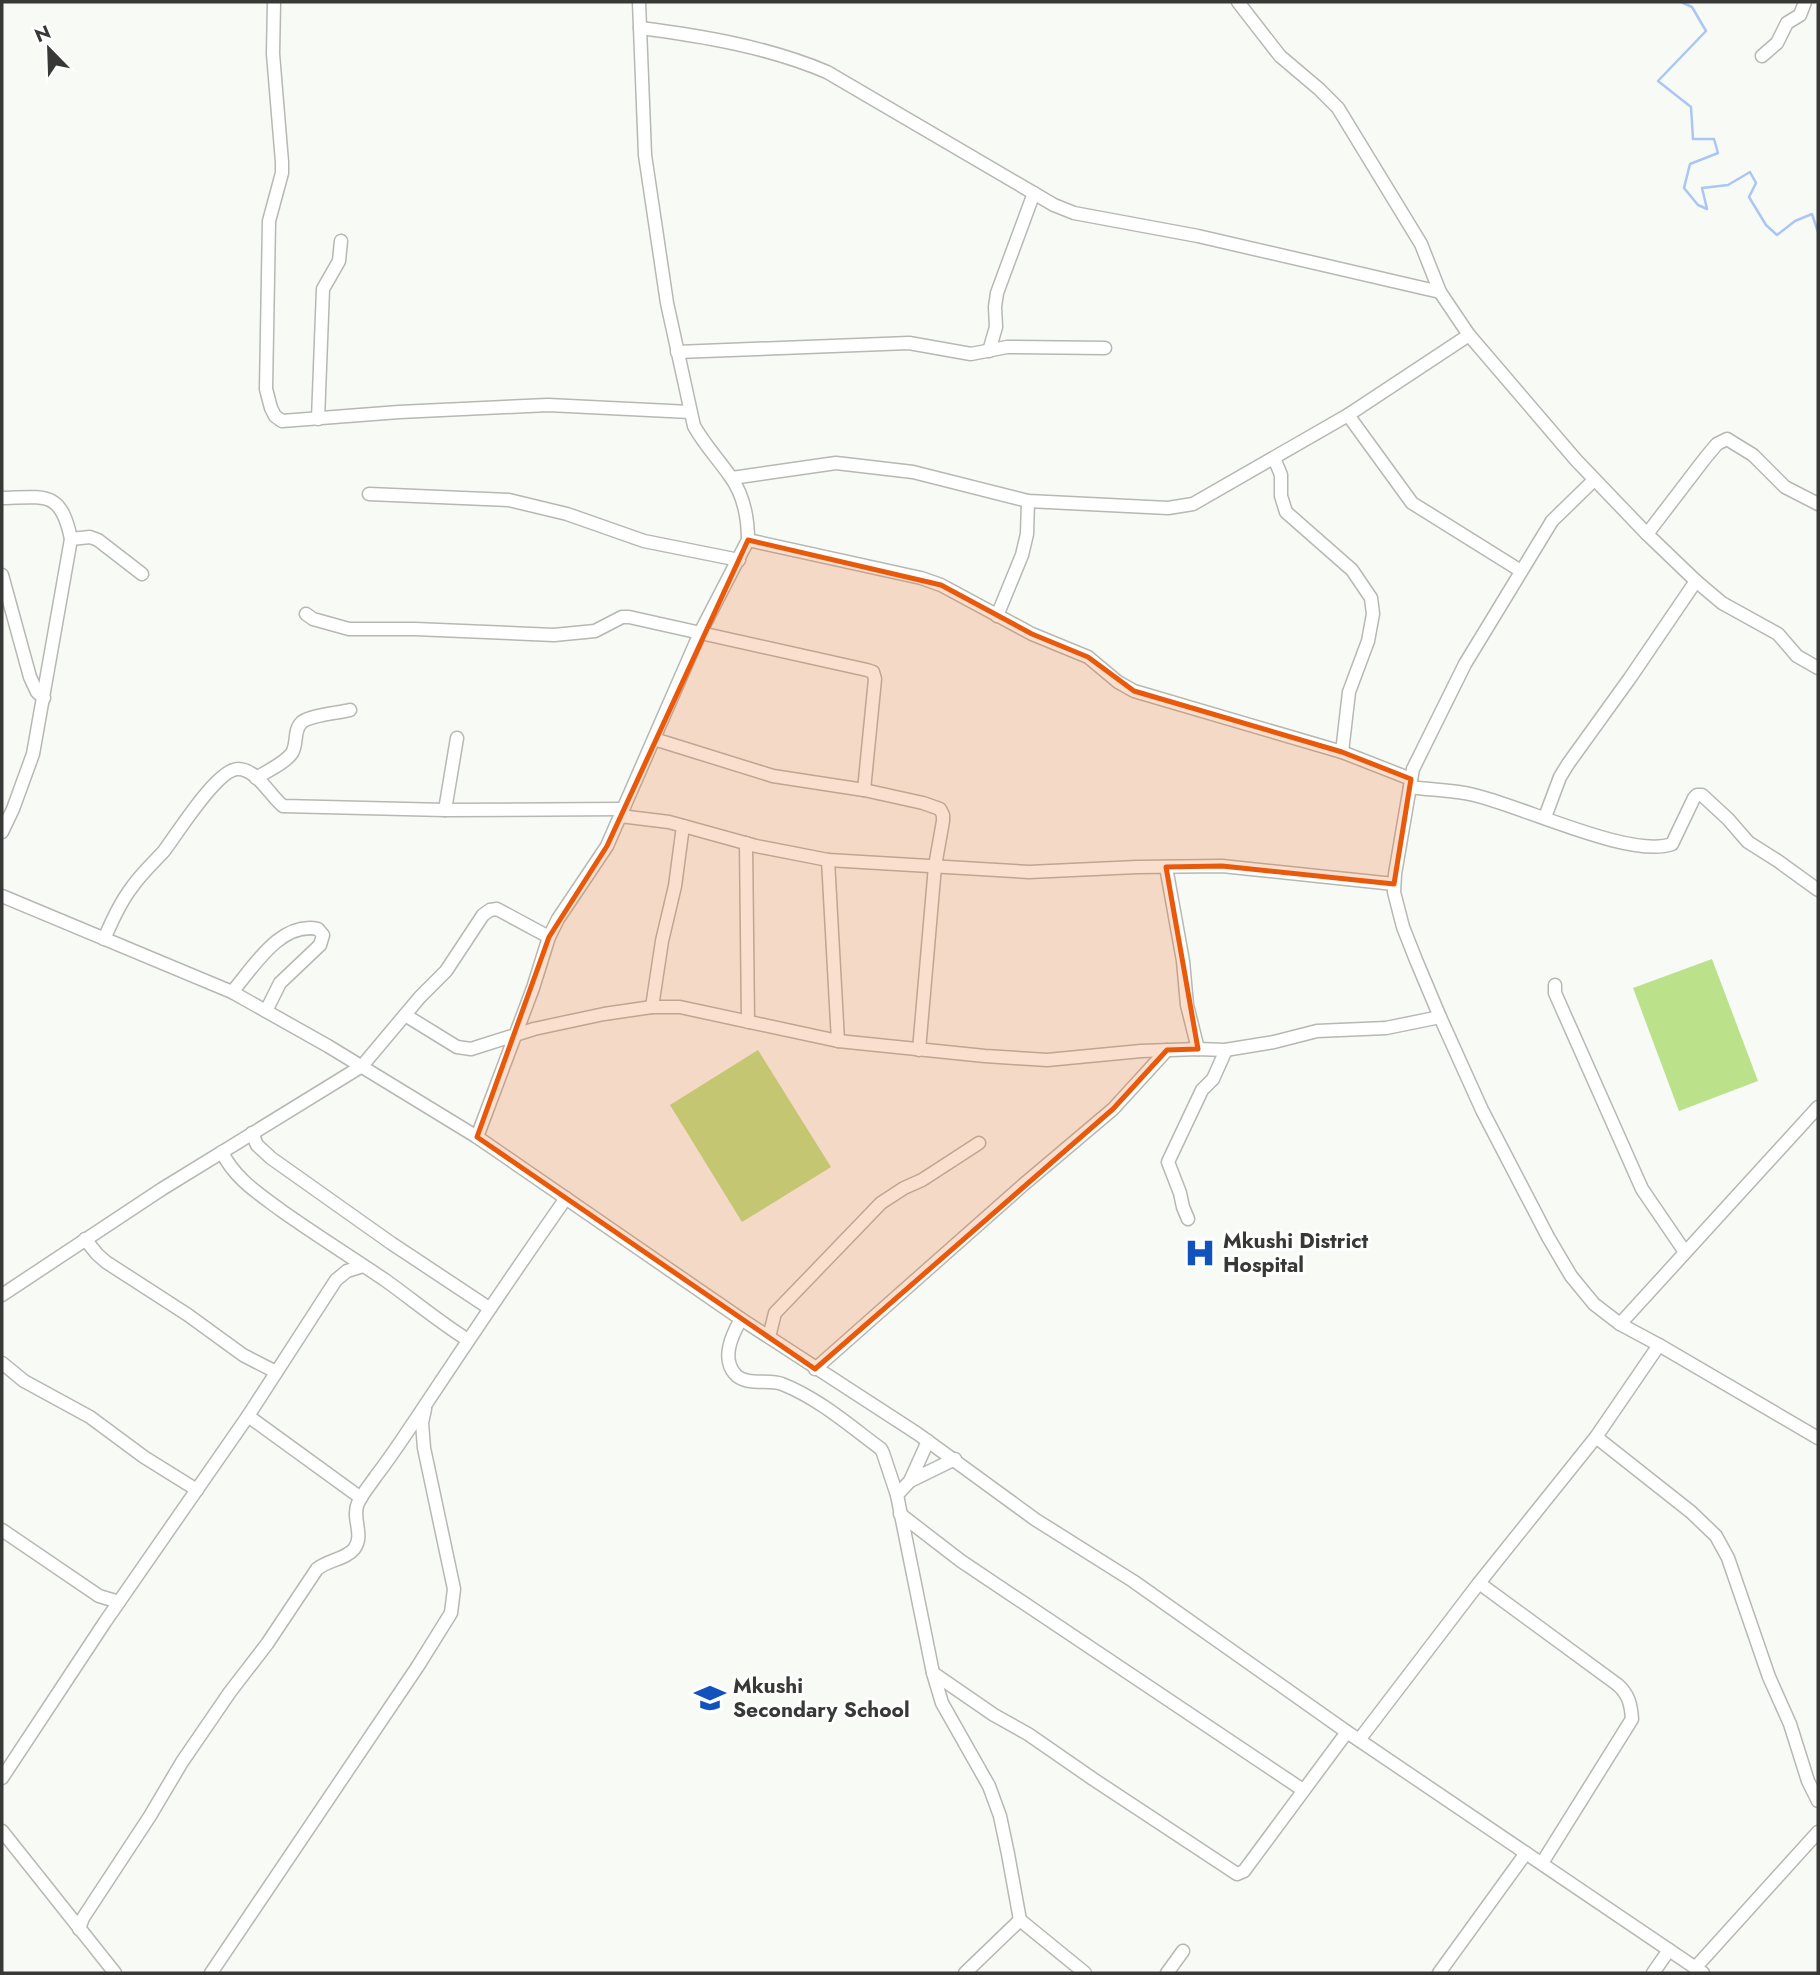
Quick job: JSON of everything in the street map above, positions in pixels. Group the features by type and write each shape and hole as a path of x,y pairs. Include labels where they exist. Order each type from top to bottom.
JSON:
{"street":[{"path":"274,2 273,54 282,173 269,221 266,389 275,416 282,421 548,404 690,412"},
{"path":"477,1137 533,988 549,937 607,846 700,633 748,540 744,504 732,478 702,441 694,426 667,303 645,155 639,2"},
{"path":"1238,2 1280,56 1338,108 1421,244 1440,292 1469,335 1594,480 1647,534 1723,603 1778,634 1797,656 1818,668"},
{"path":"1762,56 1777,43 1787,23 1800,15 1805,2"},
{"path":"640,28 699,36 803,62 827,72 1054,205 1074,213 1198,236 1440,292"},
{"path":"989,351 996,327 997,293 1034,193"},
{"path":"318,419 323,289 339,261 341,242"},
{"path":"732,478 836,463 913,472 1028,501 1168,508 1193,504 1348,415 1469,335"},
{"path":"677,352 909,343 971,354 1007,346 1105,348"},
{"path":"1348,415 1412,503 1521,571"},
{"path":"1647,534 1706,457 1717,444 1727,439 1753,455 1785,487 1818,504"},
{"path":"1274,458 1282,475 1281,496 1286,512 1352,569 1371,597 1373,614 1368,641 1349,692 1342,752"},
{"path":"1594,480 1552,521 1465,664 1413,769 1394,892 1403,927 1482,1110 1571,1276 1594,1304 1620,1324 1818,1438"},
{"path":"369,494 509,500 567,513 644,541 738,560"},
{"path":"2,498 42,498 57,503 68,521 71,539 33,754 2,832"},
{"path":"998,616 1022,555 1027,534 1028,501"},
{"path":"71,539 90,537 98,540 142,574"},
{"path":"748,540 921,578 941,585 1032,634 1088,657 1118,682 1134,691 1342,752 1410,783 1473,795 1623,844 1663,848 1672,844 1694,798 1702,795 1748,842 1818,890"},
{"path":"2,575 30,677 37,692 44,698"},
{"path":"1545,817 1564,771 1696,580"},
{"path":"306,614 313,619 349,629 564,634 595,631 622,617 629,617 867,670 873,672 875,679 864,790"},
{"path":"256,778 292,753 301,723 307,719 350,710"},
{"path":"445,810 457,738"},
{"path":"654,738 774,776 864,790 940,809 943,821 935,866 919,1050"},
{"path":"104,939 132,886 164,850 212,787 228,772 236,769 244,770 256,778 283,806 622,812 828,860 1030,872 1222,866 1394,884"},
{"path":"652,1007 662,941 676,886 683,826"},
{"path":"746,843 748,1022"},
{"path":"828,860 838,1041"},
{"path":"1166,867 1183,961 1187,1005 1198,1049"},
{"path":"2,896 232,992 362,1066 477,1137 815,1369 955,1459 1036,1520 1133,1581 1347,1732 1699,1970 1818,1832"},
{"path":"2,1295 251,1133 362,1066 420,997 446,971 483,915 490,910 498,909 549,937"},
{"path":"232,992 283,936 302,929 318,929 323,936 320,945 280,983 266,1011"},
{"path":"1555,985 1555,993 1642,1189 1685,1252"},
{"path":"405,1015 464,1049 515,1036 524,1031 581,1019 652,1007 680,1007 838,1041 1047,1060 1167,1050 1226,1050 1261,1045 1317,1031 1386,1028 1440,1017"},
{"path":"815,1369 1113,1109 1167,1050"},
{"path":"1188,1219 1168,1162 1202,1090 1213,1079 1226,1050"},
{"path":"1620,1324 1818,1107"},
{"path":"251,1133 257,1145 271,1158 391,1243 489,1307"},
{"path":"769,1337 775,1313 881,1203 979,1143"},
{"path":"222,1152 231,1169 249,1186 468,1340"},
{"path":"79,1929 83,1918 182,1762 317,1569 326,1562 352,1552 357,1545 359,1537 355,1513 361,1498 566,1198"},
{"path":"85,1239 106,1262 188,1315 228,1345 276,1373"},
{"path":"2,1778 337,1280 347,1271 363,1266"},
{"path":"741,1319 731,1336 729,1348 733,1373 740,1379 778,1382 799,1391 881,1449 897,1495 933,1673 942,1703 989,1786 1000,1816 1020,1920 1081,1972"},
{"path":"1359,1740 1479,1583 1596,1437 1659,1345"},
{"path":"2,1363 24,1381 90,1417 144,1457 197,1490"},
{"path":"211,1973 451,1613 454,1589 424,1448 422,1423 425,1405"},
{"path":"248,1416 361,1498"},
{"path":"1596,1437 1691,1512 1716,1536 1728,1558 1769,1677 1790,1724 1808,1781 1818,1801"},
{"path":"897,1495 910,1481 928,1441"},
{"path":"910,1481 955,1459"},
{"path":"900,1514 961,1561 1304,1790"},
{"path":"2,1530 99,1596 119,1602"},
{"path":"1479,1583 1618,1685 1626,1692 1631,1704 1632,1719 1542,1863"},
{"path":"933,1673 1237,1874 1244,1871 1347,1732"},
{"path":"2,1831 115,1973"},
{"path":"1439,1973 1526,1853"},
{"path":"965,1973 1020,1920"},
{"path":"1653,1973 1669,1950"},
{"path":"1167,1973 1183,1951"}],"highlighted area":[{"path":"748,540 941,585 1032,634 1088,657 1134,691 1342,752 1411,779 1394,884 1222,866 1166,867 1198,1049 1167,1050 1113,1109 815,1369 477,1137 549,937 607,846"}],"green space":[{"path":"1712,959 1758,1081 1679,1111 1633,988"},
{"path":"758,1050 831,1167 742,1222 670,1105"}],"waterway":[{"path":"1681,2 1692,7 1706,31 1658,81 1691,107 1693,139 1714,139 1718,153 1690,164 1684,188 1698,205 1707,209 1702,188 1728,185 1750,172 1756,183 1749,197 1766,225 1777,235 1795,221 1812,214 1818,232"}],"place":[{"name":"Mkushi District Hospital","path":"1200,1253"},
{"name":"Mkushi Secondary School","path":"710,1698"}]}
